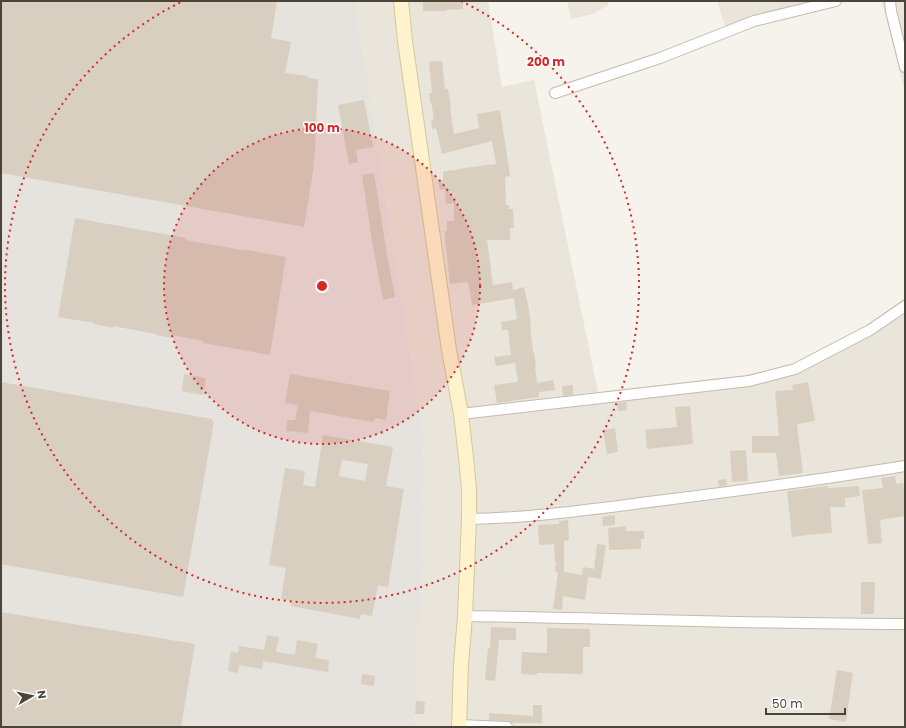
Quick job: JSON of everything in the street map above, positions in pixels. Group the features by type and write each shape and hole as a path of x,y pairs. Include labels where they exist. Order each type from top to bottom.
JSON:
{"street":[{"path":"401,1 405,41 449,350 461,414 468,476 469,519 459,726 507,727"},
{"path":"555,93 660,58 754,21 836,1"},
{"path":"890,1 891,12 905,67"},
{"path":"461,414 749,381 795,370 870,330 905,306"},
{"path":"469,519 504,518 614,507 805,482 905,466"},
{"path":"465,616 757,623 905,624"}],"shaded area":[{"path":"1,1 355,1 423,433 415,727 1,727"},
{"path":"355,1 488,1 502,87 534,80 598,392 746,375 792,364 870,324 905,298 905,727 415,727 423,433"},
{"path":"567,1 609,1 608,5 593,14 571,19"},
{"path":"717,1 831,1 727,32"},
{"path":"882,1 905,1 905,92 883,7"}],"building":[{"path":"1,1 277,1 271,38 291,42 285,73 318,79 314,166 304,227 1,173"},
{"path":"423,1 463,1 463,9 423,11"},
{"path":"442,61 445,90 448,89 454,134 479,128 477,114 500,110 510,176 505,177 506,205 509,205 509,209 513,209 514,228 510,228 510,240 487,240 493,285 512,282 513,290 524,287 531,326 537,383 553,380 555,390 539,392 539,397 497,403 494,385 518,382 515,363 496,366 494,357 511,355 508,330 502,330 501,322 517,319 514,298 472,305 468,282 450,284 445,231 447,231 447,221 454,221 454,203 446,204 445,189 440,190 438,181 443,180 444,171 496,164 492,141 442,154 436,128 432,129 431,120 434,119 429,93 432,93 429,62"},
{"path":"364,100 373,147 356,150 358,162 349,164 338,105"},
{"path":"374,173 395,297 383,300 362,175"},
{"path":"75,218 186,238 186,240 286,257 270,355 203,343 203,341 171,335 171,338 113,326 113,328 58,317"},
{"path":"184,374 206,378 203,395 182,391"},
{"path":"290,374 390,391 386,420 375,418 373,422 310,411 308,433 286,431 287,420 295,420 298,405 285,403"},
{"path":"1,382 212,419 214,422 183,597 1,564"},
{"path":"808,382 815,421 797,424 803,473 779,476 776,453 752,453 752,436 779,436 775,391 793,390 792,385"},
{"path":"573,385 573,395 563,396 562,386"},
{"path":"626,402 627,410 618,411 617,403"},
{"path":"690,406 693,444 647,449 645,430 677,427 675,407"},
{"path":"615,428 618,452 607,454 603,430"},
{"path":"323,435 393,447 386,486 404,489 388,587 378,585 372,616 361,614 360,619 291,606 292,601 281,599 286,568 269,565 285,468 305,471 303,485 315,487","holes":["342,460 368,464 365,481 339,476"]},
{"path":"746,450 748,481 732,482 730,451"},
{"path":"895,476 896,484 903,483 905,495 905,516 880,520 882,543 868,544 862,490 883,488 881,478"},
{"path":"726,479 727,485 719,487 718,480"},
{"path":"828,486 828,488 859,486 860,496 845,498 845,507 830,507 832,533 792,537 787,491"},
{"path":"615,515 615,525 603,526 602,517"},
{"path":"568,520 569,540 564,541 564,572 582,575 583,567 594,569 597,544 606,545 601,579 588,577 585,600 563,596 562,610 553,609 558,572 555,571 556,562 554,544 539,545 538,525 559,524 559,521"},
{"path":"626,526 626,531 644,531 644,539 641,539 641,549 609,550 608,528"},
{"path":"861,582 875,582 874,614 861,614"},
{"path":"1,612 195,644 181,727 1,727"},
{"path":"491,627 516,628 516,640 499,640 495,681 485,680 488,648 490,648"},
{"path":"547,628 590,629 590,647 583,647 583,674 521,674 522,652 547,653"},
{"path":"267,635 279,637 276,652 295,655 297,640 318,644 315,658 329,660 328,672 263,661 262,669 239,665 238,673 228,671 231,651 238,653 239,646 264,650"},
{"path":"837,670 853,673 846,722 829,719"},
{"path":"362,674 375,676 374,686 361,684"},
{"path":"416,701 425,702 424,714 415,714"},
{"path":"533,705 542,705 542,723 512,723 508,721 489,720 489,713 533,716"}]}
